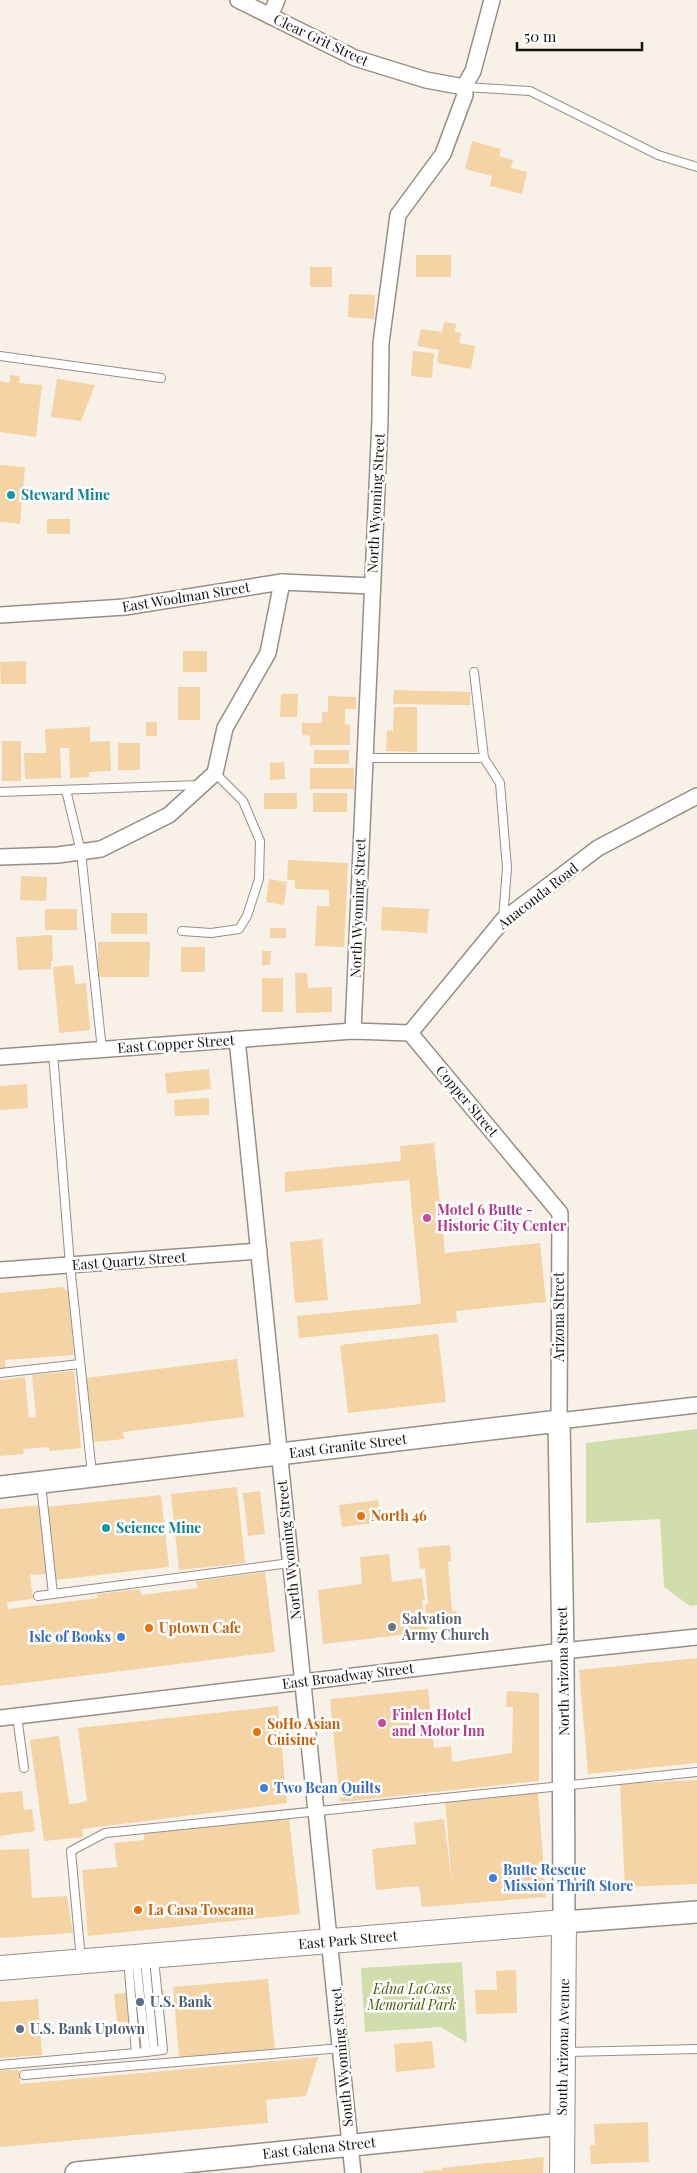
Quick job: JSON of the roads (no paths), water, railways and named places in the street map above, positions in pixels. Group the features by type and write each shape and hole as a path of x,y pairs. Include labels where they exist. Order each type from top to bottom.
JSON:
{"main road":[{"name":"East Park Street","path":"0,1968 564,1922"},
{"name":"South Arizona Avenue","path":"562,2173 564,1922"}],"street":[{"name":"Clear Grit Street","path":"238,0 355,58 426,80 464,86"},
{"path":"270,16 277,0"},
{"name":"North Wyoming Street","path":"353,1031 381,343 398,214 443,154 465,95 464,86 473,71 492,0"},
{"path":"0,857 101,849 169,815 216,773 225,728 268,652 282,582"},
{"name":"East Woolman Street","path":"0,615 126,607 282,582 372,586"},
{"name":"Anaconda Road","path":"410,1032 503,920 598,848 697,796"},
{"path":"353,1031 410,1032"},
{"name":"East Copper Street","path":"0,1057 353,1031"},
{"name":"Copper Street","path":"410,1032 560,1213"},
{"name":"North Wyoming Street","path":"236,1039 259,1251 278,1454 331,1941"},
{"name":"Arizona Street","path":"559,1421 560,1213"},
{"name":"East Quartz Street","path":"0,1270 259,1251"},
{"name":"East Granite Street","path":"0,1487 697,1405"},
{"name":"North Arizona Street","path":"559,1421 564,1651 564,1922"},
{"name":"East Broadway Street","path":"0,1718 302,1681 697,1637"},
{"name":"East Park Street","path":"564,1922 697,1912"},
{"name":"South Wyoming Street","path":"331,1941 353,2173"},
{"name":"East Galena Street","path":"76,2173 562,2124"}],"lane":[{"path":"464,86 530,92 658,155 697,167"},
{"path":"0,356 161,378"},
{"path":"474,672 484,758 500,783 507,868 503,920"},
{"path":"365,758 484,758"},
{"path":"182,931 211,933 239,929 247,916 259,879 260,841 243,801 216,773"},
{"path":"0,792 202,785"},
{"path":"66,790 81,852 102,1050"},
{"path":"53,1053 70,1265 93,1476"},
{"path":"0,1374 80,1364"},
{"path":"41,1482 54,1594"},
{"path":"38,1596 290,1563"},
{"path":"17,1716 24,1768"},
{"path":"81,1962 71,1851 105,1833 564,1784 697,1772"},
{"path":"0,2065 154,2051 141,1957"},
{"path":"141,1957 146,2052"},
{"path":"136,2053 141,1957"},
{"path":"24,2075 341,2048"},
{"path":"562,2052 697,2049"}],"place":[{"name":"Steward Mine","path":"11,495"},
{"name":"Motel 6 Butte - Historic City Center","path":"427,1218"},
{"name":"North 46","path":"361,1516"},
{"name":"Science Mine","path":"106,1528"},
{"name":"Salvation Army Church","path":"392,1627"},
{"name":"Uptown Cafe","path":"149,1628"},
{"name":"Isle of Books","path":"121,1637"},
{"name":"Finlen Hotel and Motor Inn","path":"382,1723"},
{"name":"SoHo Asian Cuisine","path":"257,1732"},
{"name":"Two Bean Quilts","path":"264,1788"},
{"name":"Butte Rescue Mission Thrift Store","path":"493,1878"},
{"name":"La Casa Toscana","path":"138,1910"},
{"name":"U.S. Bank","path":"140,2002"},
{"name":"U.S. Bank Uptown","path":"20,2029"}],"park label":[{"name":"Edna LaCass Memorial Park","path":"412,1998"}]}
